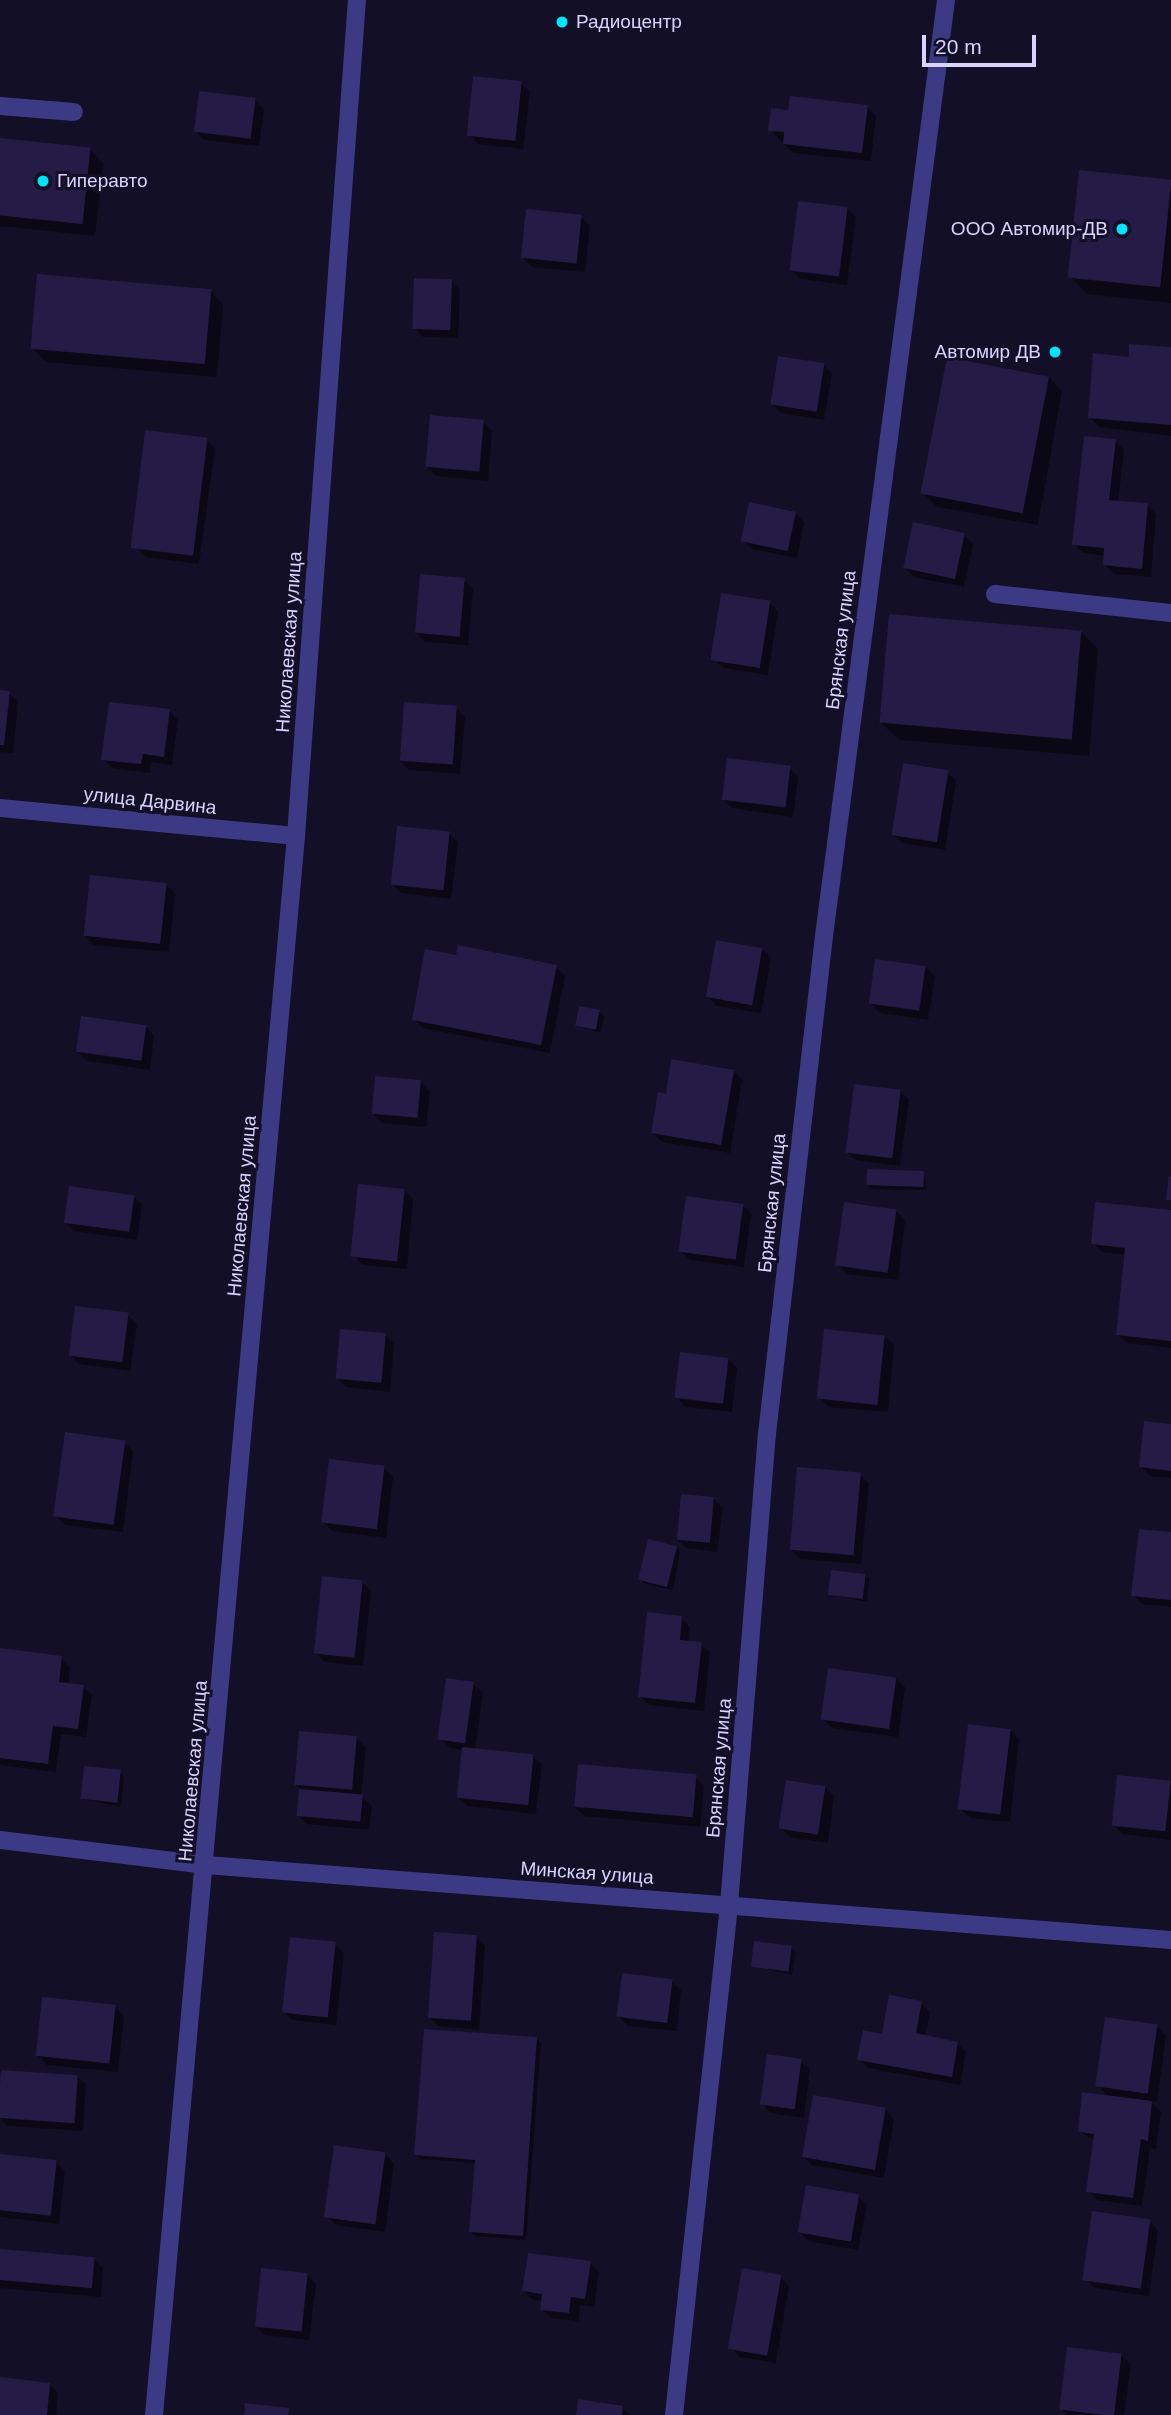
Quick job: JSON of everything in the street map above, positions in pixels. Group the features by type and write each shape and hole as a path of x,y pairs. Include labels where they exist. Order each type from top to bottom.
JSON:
{"street":[{"name":"Николаевская улица","path":"154,2415 206,1865 296,836 357,0"},
{"name":"Брянская улица","path":"674,2415 729,1905 767,1434 824,936 946,0"},
{"path":"0,106 74,112"},
{"path":"995,594 1171,613"},
{"name":"улица Дарвина","path":"0,808 296,836"},
{"name":"Минская улица","path":"0,1840 206,1865 1171,1940"}],"building":[{"path":"473,76 522,81 515,141 467,136"},
{"path":"199,91 256,98 251,139 194,132"},
{"path":"790,96 868,105 862,153 783,144 784,132 768,131 771,108 788,110"},
{"name":"Гиперавто","path":"0,138 91,148 82,224 0,215"},
{"name":"ООО Автомир-ДВ","path":"1079,170 1171,180 1160,287 1068,277"},
{"path":"798,201 848,207 839,277 789,270"},
{"path":"526,209 582,215 577,264 521,258"},
{"path":"37,274 211,289 205,364 30,349"},
{"path":"414,278 452,279 450,330 412,329"},
{"path":"1129,344 1171,347 1171,425 1088,418 1093,353 1129,357"},
{"path":"778,356 824,363 817,412 770,404"},
{"path":"947,357 1049,377 1023,513 920,493"},
{"path":"430,415 484,420 479,472 425,467"},
{"path":"145,430 208,438 193,556 130,548"},
{"path":"1084,436 1116,439 1109,500 1148,503 1142,569 1103,565 1104,548 1072,545"},
{"path":"749,502 796,512 788,551 741,541"},
{"path":"913,522 965,533 955,579 903,568"},
{"path":"420,574 465,578 460,637 415,633"},
{"path":"721,593 770,601 760,668 710,660"},
{"path":"889,614 1081,631 1072,739 880,723"},
{"path":"0,690 10,691 4,745 0,745"},
{"path":"109,702 170,709 164,757 143,754 141,764 101,760"},
{"path":"404,702 457,706 453,765 400,761"},
{"path":"727,758 791,766 785,807 722,800"},
{"path":"903,763 948,770 937,842 892,835"},
{"path":"397,826 450,832 444,890 391,885"},
{"path":"90,875 167,883 160,944 84,936"},
{"path":"716,940 762,948 752,1005 706,997"},
{"path":"458,945 557,965 541,1045 412,1020 425,949 456,955"},
{"path":"875,959 926,966 919,1011 869,1004"},
{"path":"579,1006 600,1010 596,1030 575,1026"},
{"path":"81,1016 146,1025 141,1061 76,1052"},
{"path":"671,1059 734,1070 721,1145 651,1133 658,1092 666,1094"},
{"path":"375,1076 421,1080 418,1118 372,1114"},
{"path":"854,1084 901,1090 892,1158 846,1152"},
{"path":"867,1169 924,1171 923,1187 866,1185"},
{"path":"1169,1176 1171,1200 1166,1200"},
{"path":"358,1184 405,1189 397,1262 350,1257"},
{"path":"69,1186 134,1195 129,1232 64,1223"},
{"path":"686,1196 743,1204 736,1260 678,1251"},
{"path":"844,1202 896,1209 888,1273 835,1265"},
{"path":"1095,1202 1171,1210 1171,1341 1116,1335 1125,1248 1091,1244"},
{"path":"75,1306 129,1313 123,1362 69,1356"},
{"path":"340,1329 386,1333 381,1383 336,1379"},
{"path":"824,1329 885,1335 877,1405 817,1399"},
{"path":"680,1352 729,1358 723,1404 674,1398"},
{"path":"1144,1421 1171,1424 1171,1471 1139,1467"},
{"path":"65,1432 125,1440 114,1525 53,1516"},
{"path":"329,1459 385,1466 377,1529 321,1523"},
{"path":"797,1467 861,1473 854,1555 790,1550"},
{"path":"681,1494 714,1497 710,1543 677,1540"},
{"path":"1139,1529 1171,1532 1171,1600 1131,1596"},
{"path":"648,1539 677,1546 667,1587 638,1580"},
{"path":"831,1570 866,1574 863,1599 828,1595"},
{"path":"322,1576 363,1580 355,1658 314,1654"},
{"path":"647,1612 682,1616 680,1640 702,1642 695,1703 638,1697"},
{"path":"0,1648 62,1656 59,1682 84,1685 78,1729 53,1726 48,1764 0,1758"},
{"path":"828,1668 896,1678 889,1729 821,1719"},
{"path":"446,1678 474,1682 465,1743 437,1739"},
{"path":"968,1724 1011,1729 1000,1815 958,1809"},
{"path":"299,1731 357,1736 352,1790 294,1785"},
{"path":"462,1747 534,1755 528,1805 457,1798"},
{"path":"578,1764 697,1774 693,1817 574,1807"},
{"path":"84,1766 121,1770 117,1803 81,1799"},
{"path":"1117,1775 1171,1781 1165,1831 1112,1826"},
{"path":"786,1780 826,1786 818,1835 778,1828"},
{"path":"299,1789 363,1795 360,1821 297,1816"},
{"path":"434,1932 477,1935 471,2021 428,2018"},
{"path":"290,1937 336,1942 328,2017 282,2013"},
{"path":"754,1941 792,1946 789,1971 751,1967"},
{"path":"622,1973 673,1979 667,2023 617,2017"},
{"path":"889,1995 922,2001 916,2033 958,2042 952,2077 857,2060 863,2030 882,2034"},
{"path":"42,1997 116,2005 109,2063 36,2056"},
{"path":"1105,2017 1157,2024 1148,2094 1095,2086"},
{"path":"424,2029 537,2037 523,2236 469,2232 475,2160 414,2155"},
{"path":"767,2054 802,2059 795,2109 760,2105"},
{"path":"1,2070 78,2075 74,2123 0,2118"},
{"path":"1082,2092 1152,2101 1148,2141 1141,2139 1133,2198 1086,2192 1094,2134 1078,2132"},
{"path":"813,2095 886,2108 875,2170 802,2157"},
{"path":"334,2145 385,2152 375,2225 324,2217"},
{"path":"0,2154 57,2160 51,2216 0,2210"},
{"path":"806,2185 859,2194 851,2242 798,2232"},
{"path":"1092,2211 1150,2219 1141,2289 1082,2280"},
{"path":"0,2249 95,2257 92,2288 0,2280"},
{"path":"528,2253 591,2261 585,2299 571,2297 569,2313 540,2310 542,2294 522,2291"},
{"path":"261,2268 308,2273 302,2332 255,2327"},
{"path":"742,2268 781,2275 767,2356 728,2349"},
{"path":"1067,2347 1122,2354 1114,2415 1059,2410"},
{"path":"0,2377 50,2383 47,2415 0,2415"},
{"path":"578,2399 623,2406 622,2415 576,2415"},
{"path":"245,2403 289,2408 288,2415 244,2415"}],"place":[{"name":"Радиоцентр","path":"562,22"},
{"name":"Гиперавто","path":"43,181"},
{"name":"ООО Автомир-ДВ","path":"1122,229"},
{"name":"Автомир ДВ","path":"1055,352"}]}
